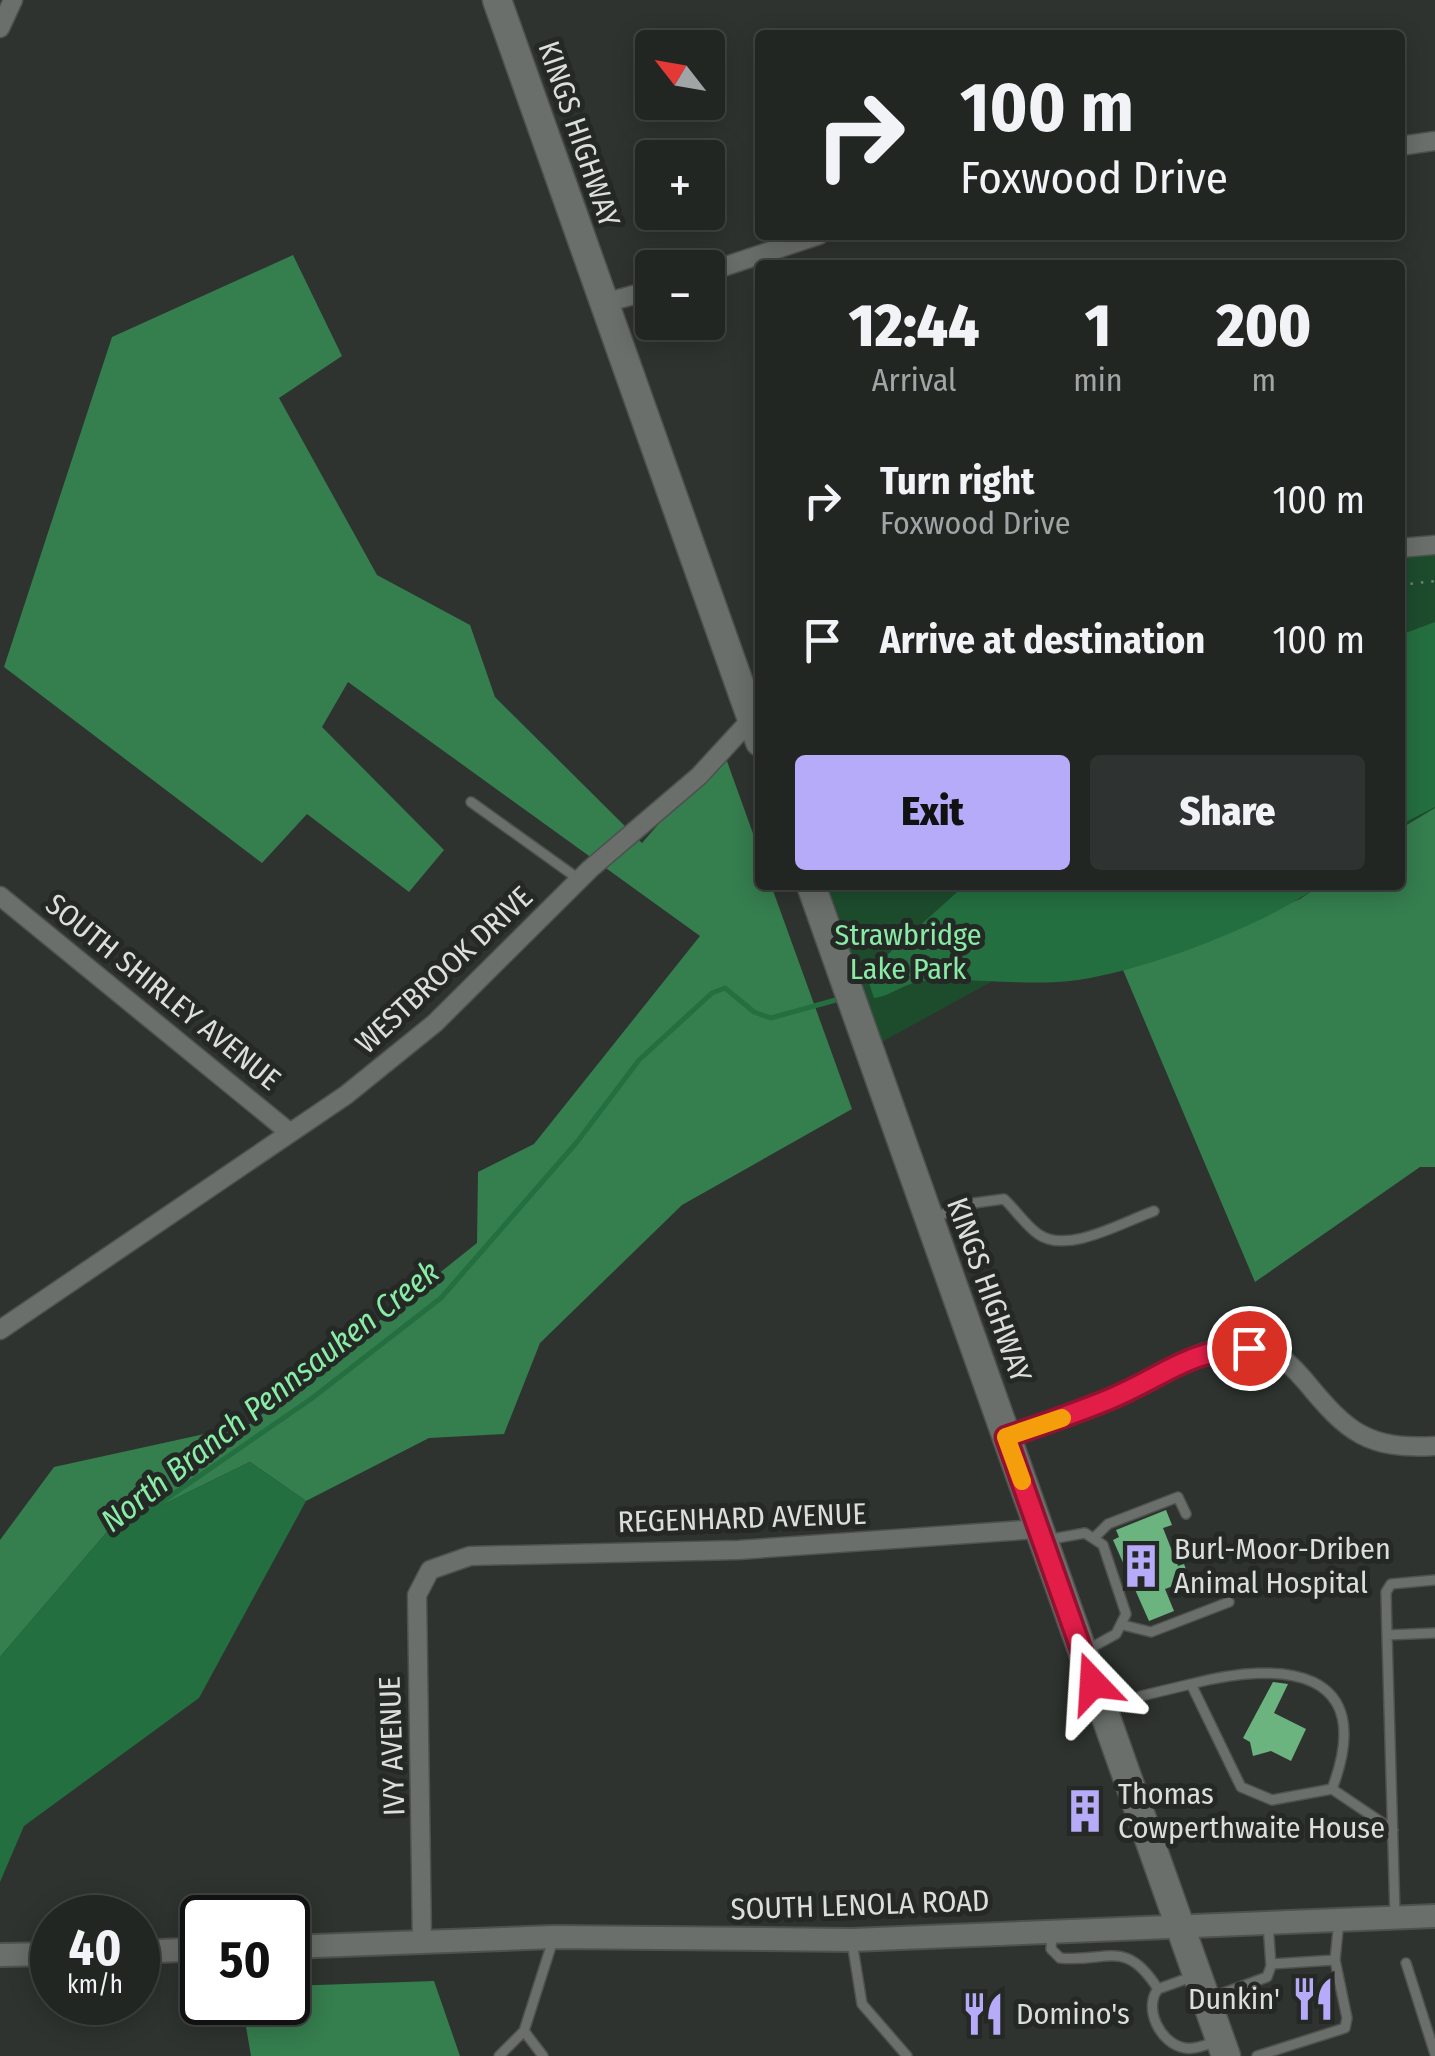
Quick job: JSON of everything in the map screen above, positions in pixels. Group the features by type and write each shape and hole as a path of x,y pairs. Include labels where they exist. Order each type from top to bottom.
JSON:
{"main road":[{"name":"KINGS HIGHWAY","path":"497,0 755,718"},
{"name":"KINGS HIGHWAY","path":"812,890 1223,2048"}],"street":[{"path":"0,28 13,0"},
{"path":"1405,145 1435,141"},
{"path":"725,266 805,240"},
{"path":"604,303 635,295"},
{"path":"1405,548 1435,545"},
{"name":"WESTBROOK DRIVE","path":"0,1330 346,1094 435,1023 580,880 755,726"},
{"name":"SOUTH SHIRLEY AVENUE","path":"0,896 289,1132"},
{"path":"1006,1437 1111,1399 1196,1355 1213,1349 1249,1348 1283,1359 1334,1416 1365,1439 1402,1446 1435,1446"},
{"name":"REGENHARD AVENUE","path":"448,1563 470,1556 738,1550 1041,1535"},
{"name":"IVY AVENUE","path":"422,1943 417,1594 430,1570 448,1563"},
{"name":"SOUTH LENOLA ROAD","path":"310,1946 554,1937 852,1940 1435,1916"},
{"path":"0,1955 30,1954"}],"lane":[{"path":"471,802 580,880"},
{"path":"929,1219 974,1203 1004,1199 1035,1233 1053,1242 1075,1239 1154,1211"},
{"path":"1041,1535 1096,1536 1108,1524 1178,1496 1186,1514"},
{"path":"1082,1652 1124,1625 1126,1614 1096,1536"},
{"path":"1395,1918 1386,1592 1390,1584 1435,1580"},
{"path":"1124,1625 1151,1632 1229,1602"},
{"path":"1387,1635 1435,1633"},
{"path":"1104,1713 1141,1696 1218,1677 1280,1673 1304,1676 1326,1689 1340,1710 1346,1730 1346,1751 1332,1790"},
{"path":"1191,1684 1241,1788 1272,1800 1332,1790 1393,1830"},
{"path":"1258,2056 1345,2028 1348,2018 1335,1960 1338,1919"},
{"path":"1158,1989 1267,1977 1271,1964 1267,1921"},
{"path":"1053,1930 1050,1949 1060,1958 1124,1956 1140,1966 1158,1989"},
{"path":"498,2056 524,2032 554,1937"},
{"path":"852,1940 862,2004 907,2056"},
{"path":"1271,1964 1335,1960"},
{"path":"1406,1963 1435,2054"},
{"path":"1158,1989 1151,2002 1169,2041 1188,2049 1223,2048"},
{"path":"524,2032 544,2056"}],"path":[{"path":"1405,584 1435,581"}],"green space":[{"path":"1435,544 1435,818 1405,836 1405,547"},
{"name":"Strawbridge Lake Park","path":"816,890 1315,890 1220,928 1029,961 869,1049"}],"shaded area":[{"path":"293,255 342,356 279,398 377,575 470,625 495,697 642,843 723,750 755,839 755,890 773,890 852,1109 682,1205 540,1343 504,1434 429,1438 306,1501 250,1462 107,1532 0,1657 0,1540 54,1467 250,1424 477,1243 478,1172 534,1144 700,936 348,682 322,727 444,850 409,892 307,814 262,863 4,667 112,337"},
{"path":"1435,622 1435,807 1405,822 1405,633"},
{"path":"1435,808 1435,1167 1420,1167 1255,1282 1123,970 1300,899 1313,890 1405,890 1405,826"},
{"name":"Strawbridge Lake Park","path":"959,890 1312,890 1267,916 1200,945 1130,968 1070,981 924,981 874,998 868,980 876,965"},
{"path":"250,1462 306,1501 199,1698 24,1826 0,1882 0,1657 107,1532"},
{"path":"434,1981 460,2056 251,2056 246,2025 310,2025 310,1985"}],"building":[{"name":"Burl-Moor-Driben Animal Hospital","path":"1166,1510 1172,1525 1163,1528 1178,1566 1184,1564 1190,1580 1165,1589 1174,1611 1149,1621 1113,1540 1119,1537 1116,1530"},
{"path":"1273,1682 1288,1684 1274,1713 1306,1729 1291,1761 1271,1751 1253,1756 1250,1742 1243,1738"},
{"name":"Thomas Cowperthwaite House","path":"1087,1790 1100,1826 1084,1832 1070,1797"}],"waterway":[{"name":"North Branch Pennsauken Creek","path":"140,1517 311,1399 441,1298 577,1142 639,1060 712,993 725,988 754,1012 771,1018 843,998"}],"slow traffic":[{"path":"1022,1481 1006,1437 1062,1418"}],"place":[{"name":"Burl-Moor-Driben Animal Hospital","path":"1141,1566"},
{"name":"Thomas Cowperthwaite House","path":"1085,1811"},
{"name":"Dunkin'","path":"1313,1999"},
{"name":"Domino's","path":"983,2014"}],"route":[{"path":"1093,1683 1006,1437 1111,1399 1196,1355 1213,1349 1249,1348"}]}
